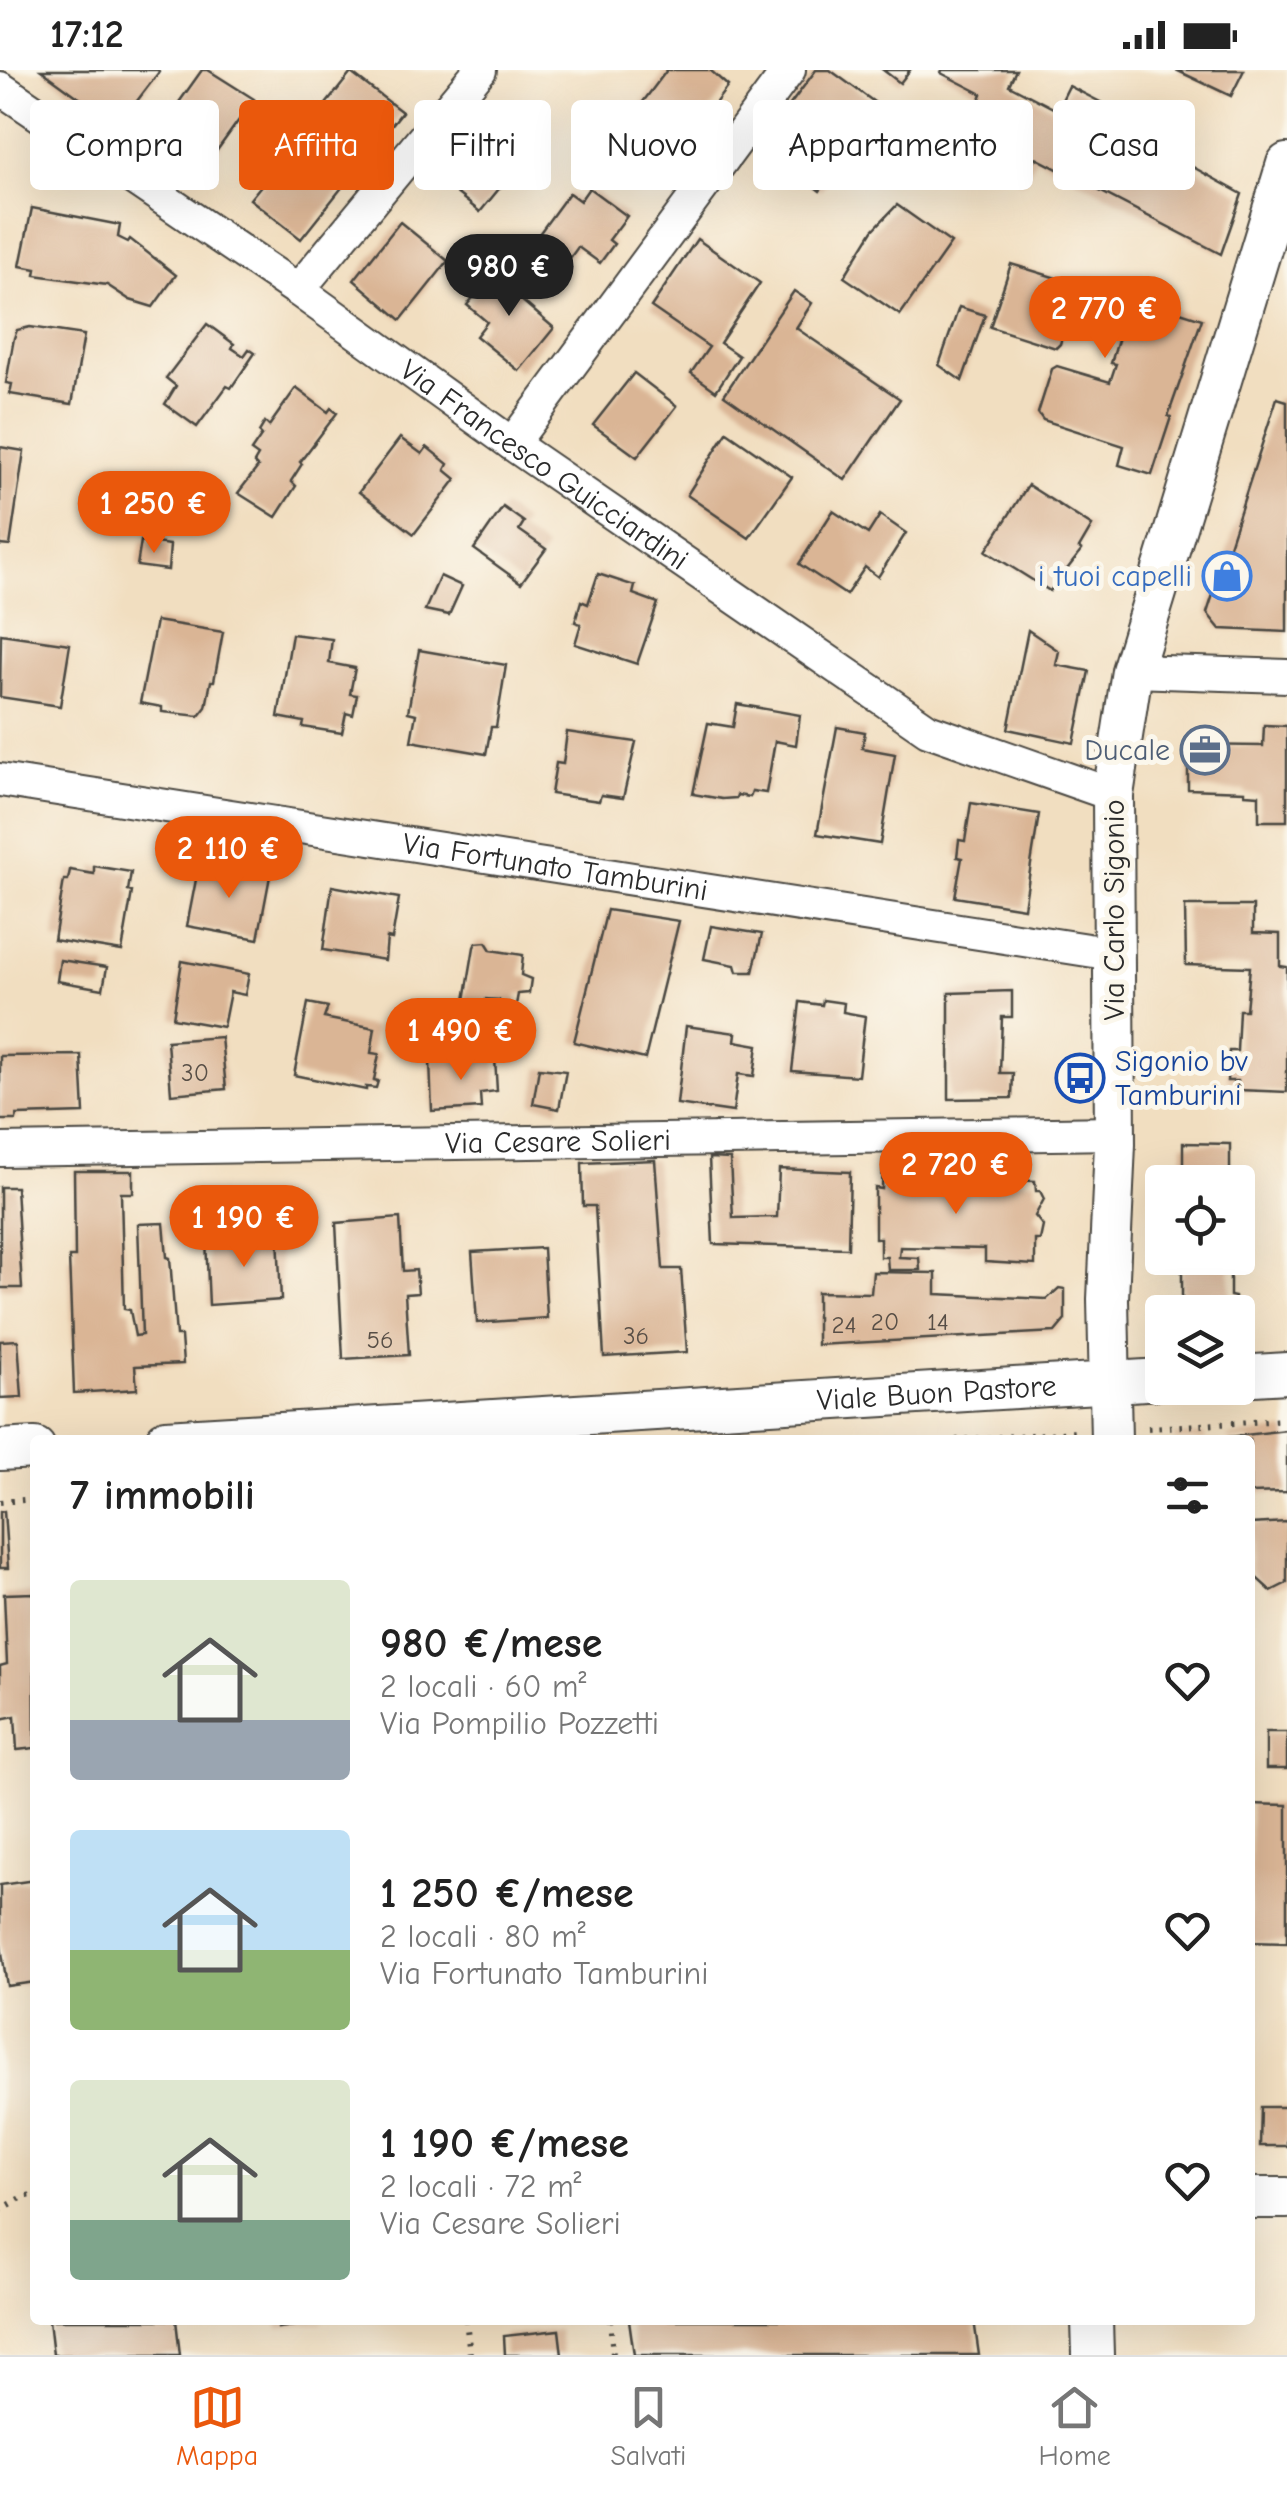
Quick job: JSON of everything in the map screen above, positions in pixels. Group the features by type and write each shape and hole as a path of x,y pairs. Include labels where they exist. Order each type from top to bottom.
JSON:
{"street":[{"path":"298,290 480,70"},
{"path":"512,444 789,70"},
{"name":"Via Francesco Guicciardini","path":"0,88 298,290 512,444 928,730 1112,795"},
{"name":"Via Carlo Sigonio","path":"1111,1435 1108,1299 1115,1133 1112,795 1132,671 1287,164"},
{"path":"1132,671 1287,676"},
{"name":"Via Fortunato Tamburini","path":"0,780 1114,954"},
{"name":"Via Cesare Solieri","path":"0,1150 1115,1133"},
{"path":"1255,1375 1287,1374"},
{"name":"Viale Buon Pastore","path":"247,1435 1145,1381"},
{"path":"0,1450 30,1448"},
{"path":"1255,2198 1287,2198"},
{"path":"1092,2325 1093,2355"}],"path":[{"path":"0,1502 30,1500"},
{"path":"0,2210 30,2196"},
{"path":"467,2325 470,2355"},
{"path":"610,2325 613,2355"}],"building":[{"path":"41,70 159,72 138,100 82,100"},
{"path":"202,70 254,99 239,100 239,120 219,148 219,100 181,100"},
{"path":"667,70 710,70 728,86 718,100 644,100"},
{"path":"816,70 830,70 871,100 794,100"},
{"path":"883,70 910,70 900,83"},
{"path":"1016,70 1009,85 1053,108 1053,167 1036,158 1033,164 1033,100 979,100 982,94 941,73"},
{"path":"1176,70 1244,70 1231,96"},
{"path":"351,73 386,100 329,100"},
{"path":"1069,86 1096,100 1062,100"},
{"path":"394,106 402,112 394,122"},
{"path":"1195,168 1242,194 1221,254 1098,190 1195,190"},
{"path":"257,190 340,190 301,239 250,199"},
{"path":"453,190 498,190 480,212"},
{"path":"592,190 627,216 609,240 614,244 600,263 578,247 570,258 539,234 569,193 580,201"},
{"path":"897,205 951,243 900,315 844,277 873,230"},
{"path":"32,208 120,225 118,237 128,242 130,239 176,275 153,307 130,300 107,285 35,275 36,269 20,266"},
{"path":"400,222 448,261 401,320 354,280"},
{"path":"697,239 760,283 720,343 739,356 716,391 691,373 709,347 651,307"},
{"path":"1011,264 1079,285 1081,280 1202,319 1152,475 1119,465 1124,446 1043,420 1038,413 1052,369 1057,366 1110,382 1116,364 1111,363 1123,324 1071,308 1056,348 990,327"},
{"path":"499,266 527,288 519,298 554,328 519,371 476,336 487,322 467,305"},
{"path":"794,291 812,303 796,328 900,399 845,480 724,395"},
{"path":"959,307 985,315 962,381 939,365"},
{"path":"207,324 244,356 249,349 255,353 197,427 165,404 176,386 166,378"},
{"path":"30,327 84,335 72,404 10,394 12,384 6,383 14,338 17,330"},
{"path":"634,373 677,406 637,457 593,425"},
{"path":"296,388 328,412 331,408 337,413 300,462 291,481 296,486 276,517 238,493 258,467 254,463 258,456 251,451 262,435 259,432 265,422 269,426"},
{"path":"1277,398 1287,401 1287,632 1220,629 1207,613"},
{"path":"727,432 792,477 749,538 687,495"},
{"path":"400,438 422,454 427,447 448,464 445,470 456,479 414,534 359,492"},
{"path":"0,447 24,451 10,546 0,545"},
{"path":"1028,485 1092,526 1079,548 1082,550 1050,591 986,551"},
{"path":"503,507 524,522 519,530 546,549 521,583 474,549"},
{"path":"833,511 868,534 880,515 906,533 878,577 865,567 846,595 799,564"},
{"path":"141,541 170,545 168,570 137,566"},
{"path":"598,574 635,586 633,594 658,603 637,664 575,644 581,624 575,622 581,601 588,604"},
{"path":"440,576 462,586 449,615 425,610"},
{"path":"156,621 223,632 214,681 199,716 162,712 162,707 140,703"},
{"path":"1028,630 1059,651 1056,665 1089,671 1074,743 1008,729"},
{"path":"1,634 70,644 60,706 0,697"},
{"path":"292,634 332,639 329,663 355,668 350,694 357,695 353,715 346,713 342,733 303,727 304,722 278,717"},
{"path":"419,650 506,665 496,727 491,727 486,754 411,741 416,714 408,712"},
{"path":"737,704 800,715 796,745 775,741 766,793 752,791 750,797 722,799 693,794 708,723 733,727"},
{"path":"1264,725 1287,726 1287,821 1259,821 1259,795 1188,789 1188,745 1263,746"},
{"path":"837,727 865,732 862,748 895,754 880,844 817,834"},
{"path":"567,732 636,742 623,798 601,795 599,801 551,794 556,763 563,764"},
{"path":"971,803 1039,814 1024,908 955,897 962,858 957,857 959,840 965,841"},
{"path":"199,864 270,876 258,939 187,926"},
{"path":"94,866 131,872 128,891 132,892 122,951 54,940 64,880 68,880 70,870 94,874"},
{"path":"332,886 399,898 385,960 323,950"},
{"path":"1185,906 1253,906 1253,933 1280,934 1280,966 1287,967 1287,1092 1238,1090 1238,1081 1227,1081 1229,1051 1237,1051 1239,1010 1246,1010 1250,967 1186,965"},
{"path":"607,910 679,921 645,1059 574,1042"},
{"path":"711,926 762,934 753,972 737,972 735,965 704,959"},
{"path":"486,942 491,950 523,955 521,975 531,979 529,993 518,994 516,1005 509,1011 502,1008 499,1000 486,999 485,1009 464,1006 474,947"},
{"path":"60,960 107,967 103,989 57,981"},
{"path":"182,961 249,974 245,995 230,992 223,1027 173,1018"},
{"path":"1012,991 1012,1017 1002,1017 1000,1073 1013,1073 1012,1098 949,1099 949,993"},
{"path":"823,1000 844,1003 843,1012 865,1016 858,1076 792,1071 800,1002 822,1005"},
{"path":"308,1003 328,1007 324,1018 375,1028 371,1053 379,1054 376,1088 366,1090 294,1075"},
{"path":"686,1026 736,1033 735,1041 758,1045 754,1076 738,1074 733,1112 677,1104"},
{"path":"221,1037 226,1089 171,1094 167,1041"},
{"path":"81,1055 84,1113 17,1115 16,1120 0,1120 0,1056"},
{"path":"495,1058 497,1091 480,1093 481,1108 432,1111 430,1061"},
{"path":"539,1068 566,1071 559,1109 533,1104"},
{"path":"1183,1143 1230,1144 1230,1165 1183,1165"},
{"path":"709,1158 730,1159 733,1218 777,1217 779,1169 850,1172 848,1248 713,1244"},
{"path":"883,1159 902,1160 903,1176 1035,1181 1036,1191 1044,1199 1035,1216 1043,1226 1040,1240 1035,1240 1035,1265 985,1262 985,1249 900,1247 899,1257 919,1258 920,1270 888,1270 887,1257 880,1257 880,1238 875,1238 875,1188 882,1189"},
{"path":"655,1160 663,1269 681,1269 687,1352 604,1357 595,1206 583,1206 582,1163"},
{"path":"74,1171 133,1171 133,1193 121,1193 124,1309 130,1310 135,1336 142,1335 138,1224 164,1223 176,1336 181,1336 183,1364 135,1366 137,1389 74,1393 69,1257 75,1257"},
{"path":"0,1187 16,1187 22,1288 0,1288"},
{"path":"400,1218 403,1271 416,1270 418,1293 405,1294 409,1355 343,1359 336,1223"},
{"path":"278,1235 281,1300 209,1305 206,1240"},
{"path":"543,1248 547,1318 477,1323 472,1252"},
{"path":"873,1272 936,1273 936,1294 1047,1299 1059,1288 1065,1289 1065,1320 1055,1332 817,1345 817,1292 871,1293"},
{"path":"1182,1275 1230,1275 1230,1295 1182,1295"},
{"path":"18,1340 22,1397 0,1398 0,1341"},
{"path":"1287,1430 1287,1492 1255,1493 1255,1435 1245,1435"},
{"path":"4,1511 8,1568 0,1568 0,1512"},
{"path":"1287,1522 1287,1583 1271,1591 1255,1577 1255,1524"},
{"path":"30,1593 30,1749 17,1750 15,1716 0,1719 0,1666 7,1664 4,1594"},
{"path":"1266,1732 1287,1732 1287,1769 1266,1769"},
{"path":"1255,1804 1287,1805 1287,1943 1255,1942"},
{"path":"30,1881 30,1983 7,1986 0,1939 0,1885"},
{"path":"1261,2107 1287,2107 1287,2146 1260,2146"},
{"path":"50,2325 177,2325 180,2355 53,2355"},
{"path":"630,2325 975,2325 979,2355 634,2355"},
{"path":"559,2330 562,2355 505,2355 504,2336"}],"place":[{"name":"i tuoi capelli","path":"1227,576"},
{"name":"Ducale","path":"1205,750"},
{"name":"Sigonio bv Tamburini","path":"1080,1078"}]}
